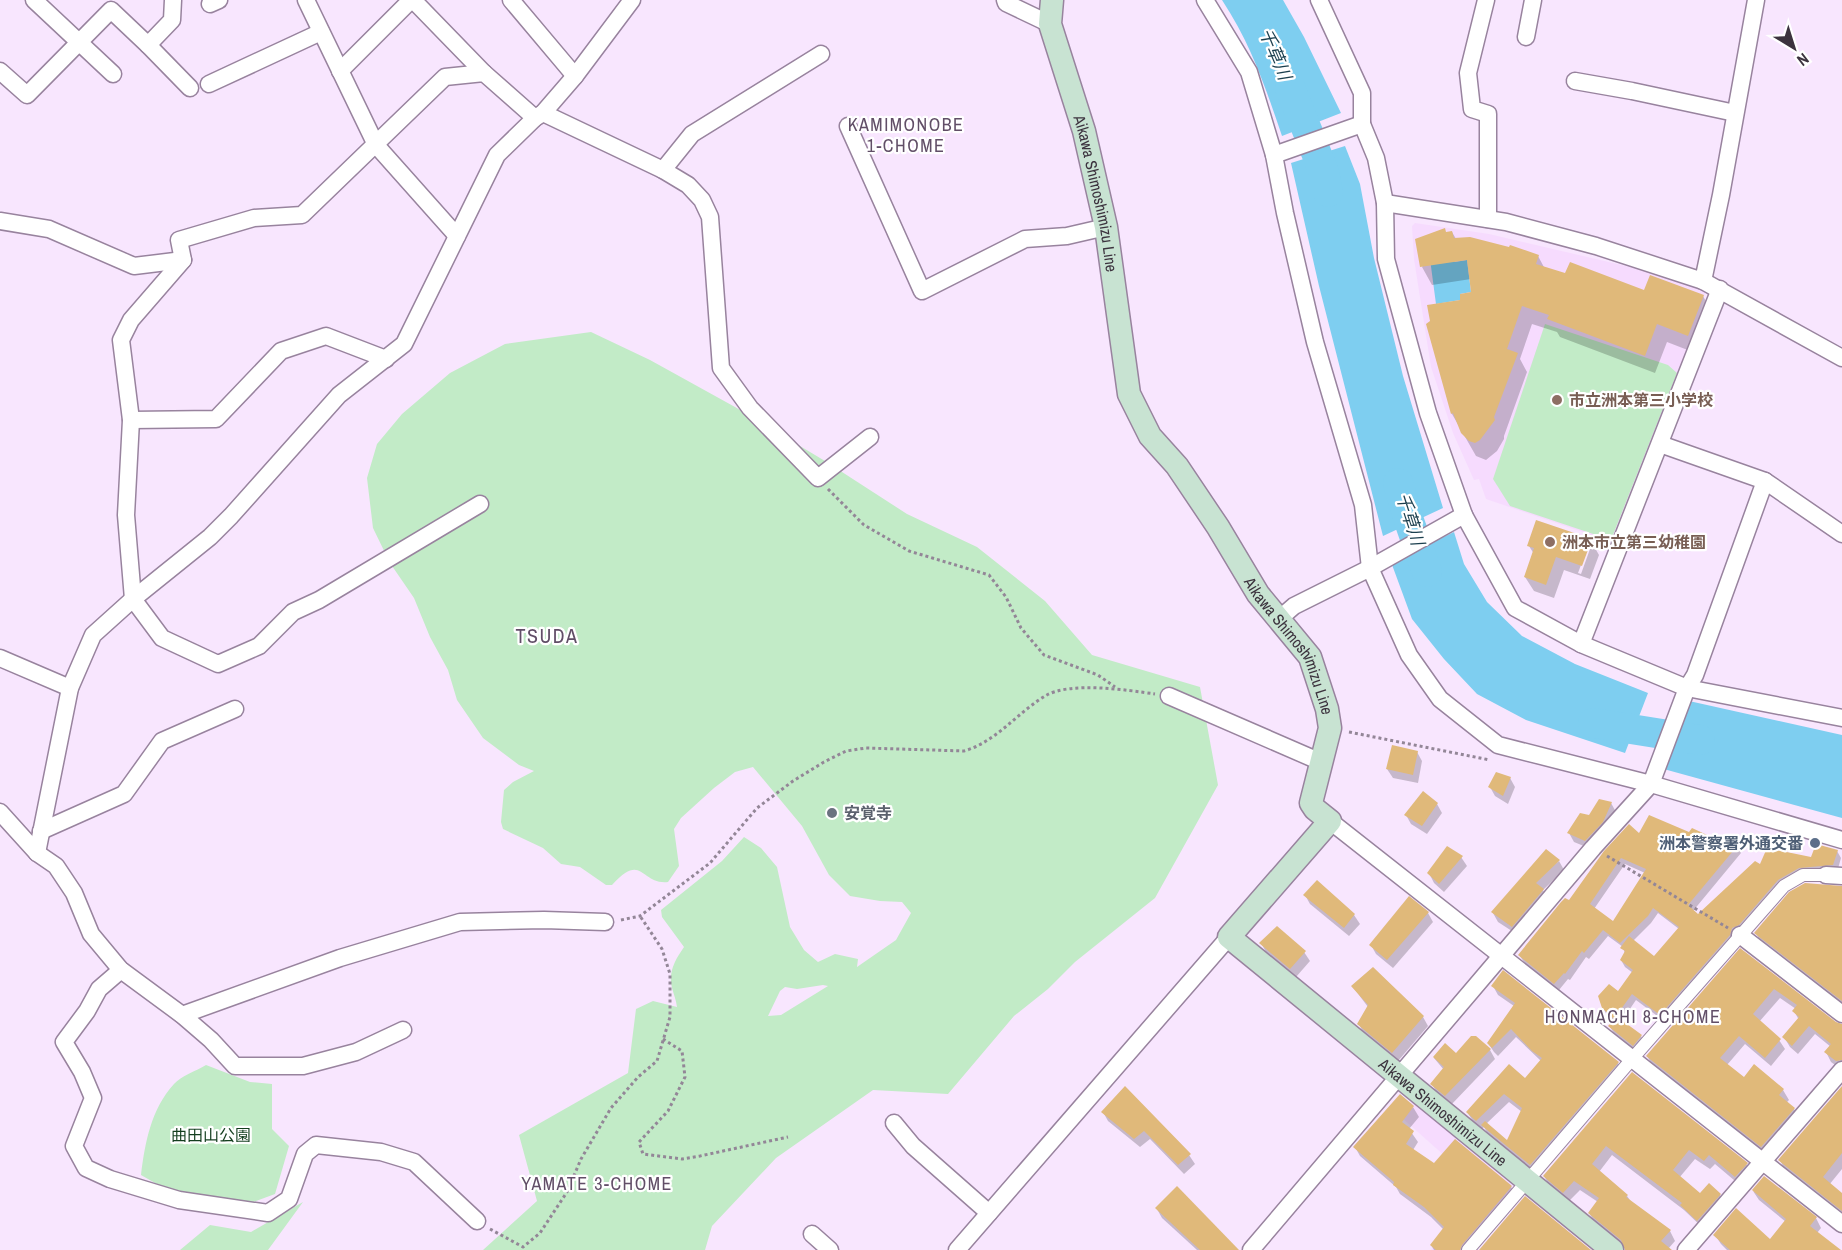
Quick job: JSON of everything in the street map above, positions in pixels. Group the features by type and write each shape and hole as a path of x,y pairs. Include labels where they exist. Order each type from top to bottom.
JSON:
{"main road":[{"name":"Aikawa Shimoshimizu Line","path":"1052,0 1050,24 1084,131 1106,227 1129,394 1150,436 1177,466 1218,526 1258,594 1310,657 1328,709 1330,728 1311,803 1330,821"},
{"path":"1229,937 1330,821"},
{"name":"Aikawa Shimoshimizu Line","path":"1229,937 1611,1250"}],"street":[{"path":"34,0 113,74"},
{"path":"148,45 172,20 173,0"},
{"path":"307,0 376,145 457,236"},
{"path":"340,71 412,0 484,73 539,116 663,170 688,185 702,200 710,217 721,368 750,408 818,478 870,437"},
{"path":"511,0 575,76"},
{"path":"37,854 70,688 93,635 133,599 210,537 339,394 404,344 497,155 539,116 575,76 632,0"},
{"path":"1005,0 1006,3 1050,24"},
{"path":"1205,0 1249,72 1274,155 1284,213 1315,342 1363,506 1370,568 1409,655 1440,699 1498,745 1651,784 1842,840"},
{"path":"1319,0 1362,93 1362,124 1376,158 1385,203 1386,258 1428,413 1464,515 1515,608 1581,644 1687,688 1842,718"},
{"path":"1486,0 1468,73 1472,110 1488,114 1488,219"},
{"path":"1526,37 1533,0"},
{"path":"1703,281 1756,0"},
{"path":"0,71 27,96 77,42 105,5 190,88"},
{"path":"209,84 321,32"},
{"path":"663,170 692,134 820,54"},
{"path":"183,260 179,240 254,218 302,215 445,76 484,73"},
{"path":"1575,81 1735,113"},
{"path":"1274,155 1362,124"},
{"path":"848,126 922,291 1025,239 1067,236 1106,227"},
{"path":"1385,203 1506,222 1596,246 1703,281 1842,358"},
{"path":"0,221 49,229 134,266 183,260"},
{"path":"183,260 131,320 121,340 130,420 126,515 133,599 162,638 218,664 259,646 293,612 319,600 480,504"},
{"path":"1581,644 1720,289"},
{"path":"130,420 216,419 281,351 326,336 386,358"},
{"path":"1660,444 1765,481 1842,534"},
{"path":"1251,1250 1504,956 1593,848 1651,784 1687,688 1695,675 1765,481"},
{"path":"1279,620 1294,606 1370,568 1464,515"},
{"path":"0,658 70,688"},
{"path":"1169,696 1321,762"},
{"path":"41,831 124,794 162,741 235,709"},
{"path":"0,812 37,854 56,866 74,893 91,934 121,970 183,1015 235,1066 303,1066 356,1052 403,1030"},
{"path":"1330,821 1842,1224"},
{"path":"1468,1250 1784,886 1803,875 1834,875"},
{"path":"183,1015 340,958 460,922 544,920 605,922"},
{"path":"1740,935 1842,1014"},
{"path":"957,1250 1229,937"},
{"path":"121,970 99,989 87,1011 64,1042 82,1072 93,1098 74,1146 86,1168 110,1179 179,1200 268,1213 289,1199 305,1154 316,1145 381,1152 414,1162 477,1221"},
{"path":"1686,1250 1842,1070"},
{"path":"894,1122 913,1146 989,1213"},
{"path":"812,1234 830,1250"}],"path":[{"path":"818,478 864,525 900,546 989,575 1006,597 1021,628 1044,656 1098,675 1116,688"},
{"path":"477,1221 524,1247 540,1233 567,1192 581,1160 611,1108 638,1077 657,1061 670,1017 670,974 662,949 640,916 711,863 757,808 793,781 846,752 866,748 964,751 974,748 1046,695 1063,691 1116,688 1169,696"},
{"path":"1330,728 1493,761"},
{"path":"1593,848 1740,935"},
{"path":"663,1039 682,1051 685,1077 668,1111 639,1142 644,1154 682,1159 788,1137"}],"shaded area":[{"name":"市立洲本第三小学校","path":"1415,223 1489,234 1677,278 1706,290 1686,365 1612,542 1486,499 1479,479 1474,480 1453,433 1431,367 1414,259 1412,226"},
{"path":"1416,1096 1518,1182 1460,1250 1431,1250 1483,1190 1400,1116"}],"green space":[{"path":"1545,324 1668,365 1677,373 1611,540 1510,506 1493,479"},
{"path":"591,332 650,360 735,407 907,514 977,547 1045,601 1092,655 1200,687 1218,785 1155,898 1075,962 1048,989 1014,1016 948,1094 873,1090 776,1158 712,1226 705,1250 483,1250 537,1201 519,1135 628,1073 636,1009 653,1001 677,1007 671,977 675,961 684,947 662,917 661,910 722,861 744,837 761,848 777,867 790,927 804,950 818,962 835,954 858,959 857,967 896,940 911,913 902,902 850,896 829,875 802,826 753,767 735,772 681,818 674,829 679,866 668,882 659,882 636,870 622,875 612,885 606,885 580,867 561,864 543,848 503,829 501,822 504,790 513,782 534,771 519,765 483,738 457,700 448,670 430,637 414,598 390,563 373,528 367,478 377,444 402,414 450,373 505,344","holes":["828,986 781,1015 768,1016 780,991 785,987 797,989"]},
{"name":"曲田山公園","path":"206,1065 250,1082 272,1084 272,1129 289,1146 275,1194 253,1202 169,1191 141,1175 150,1127 160,1104 177,1081"},
{"path":"303,1202 268,1250 180,1250 210,1225 251,1232"}],"water":[{"path":"1222,0 1283,0 1341,113 1282,136 1249,49"},
{"path":"1345,146 1360,184 1374,258 1403,376 1443,508 1383,536 1319,286 1291,163"},
{"path":"1428,244 1455,262 1467,260 1471,292 1460,294 1460,300 1436,304"},
{"path":"1454,532 1464,564 1487,602 1522,636 1575,664 1648,693 1625,753 1526,720 1477,694 1444,659 1412,619 1391,562"},
{"path":"1689,701 1842,735 1842,818 1660,768"}],"building":[{"path":"1445,228 1446,232 1452,231 1454,238 1470,237 1509,247 1510,245 1539,255 1536,264 1565,273 1570,262 1644,290 1650,275 1704,295 1688,336 1657,324 1645,356 1547,319 1549,315 1522,306 1507,349 1518,353 1494,417 1495,420 1480,440 1475,443 1469,441 1461,433 1453,413 1451,414 1426,324 1430,321 1427,305 1460,300 1460,294 1471,292 1467,260 1420,267 1415,239"},
{"path":"1536,520 1592,539 1582,566 1556,557 1546,585 1524,577 1534,548 1527,546"},
{"path":"1392,745 1418,751 1413,775 1386,769"},
{"path":"1496,772 1511,777 1503,796 1488,787"},
{"path":"1423,791 1438,803 1422,826 1404,815"},
{"path":"1599,799 1612,802 1603,822 1585,841 1567,833 1580,813 1589,815"},
{"path":"1649,815 1689,832 1692,828 1720,841 1724,836 1738,845 1688,905 1698,914 1755,861 1760,864 1767,848 1811,857 1816,844 1838,850 1833,865 1799,868 1778,880 1739,925 1732,928 1730,935 1660,1015 1632,994 1616,1016 1642,1035 1633,1046 1608,1026 1614,1019 1602,1008 1598,996 1609,984 1618,991 1633,970 1620,960 1625,951 1620,948 1629,936 1654,956 1679,927 1653,908 1648,916 1620,943 1603,930 1554,984 1518,955 1561,902 1565,898 1569,900 1604,851 1629,824 1639,833","holes":["1621,858 1646,869 1613,921 1590,904"]},
{"path":"1447,846 1463,856 1439,884 1427,873"},
{"path":"1546,849 1560,860 1536,883 1544,889 1512,927 1491,912"},
{"path":"1317,880 1355,914 1344,928 1303,895"},
{"path":"1805,883 1842,886 1842,1001 1754,933 1789,892"},
{"path":"1409,896 1429,912 1387,960 1369,945"},
{"path":"1277,926 1306,951 1290,969 1259,943"},
{"path":"1740,948 1836,1022 1842,1024 1842,1060 1836,1061 1824,1052 1831,1044 1809,1026 1792,1046 1782,1037 1799,1017 1792,1011 1797,1005 1774,989 1753,1014 1781,1039 1765,1058 1739,1036 1720,1058 1744,1077 1754,1064 1784,1089 1779,1095 1795,1108 1761,1147 1646,1056"},
{"path":"1373,967 1424,1016 1392,1053 1357,1024 1368,1005 1351,986"},
{"path":"1503,970 1619,1062 1530,1165 1481,1125 1485,1121 1507,1140 1522,1108 1504,1094 1476,1121 1466,1112 1509,1064 1525,1078 1542,1058 1511,1029 1492,1048 1487,1043 1515,1003 1491,986"},
{"path":"1471,1036 1476,1036 1491,1049 1445,1096 1430,1084 1444,1067 1433,1057 1445,1043 1456,1053"},
{"path":"1632,1072 1748,1163 1735,1177 1709,1155 1704,1161 1689,1150 1673,1170 1700,1193 1709,1183 1721,1194 1697,1221 1680,1205 1682,1203 1606,1146 1592,1164 1628,1195 1626,1197 1671,1230 1661,1241 1672,1250 1625,1250 1621,1240 1588,1213 1599,1198 1574,1181 1563,1193 1543,1176"},
{"path":"1125,1086 1191,1154 1178,1165 1144,1131 1134,1139 1101,1112"},
{"path":"1842,1086 1842,1153 1823,1177 1842,1193 1842,1211 1778,1160"},
{"path":"1400,1094 1414,1106 1402,1122 1414,1131 1406,1144 1434,1163 1455,1139 1512,1186 1460,1250 1436,1250 1430,1245 1444,1227 1424,1207 1393,1185 1394,1182 1353,1147"},
{"path":"1764,1176 1817,1217 1810,1226 1841,1250 1730,1250 1713,1235 1736,1208 1770,1239 1786,1219 1752,1190"},
{"path":"1177,1186 1239,1250 1200,1250 1155,1208"},
{"path":"1525,1196 1591,1250 1479,1250"}],"waterway":[{"name":"千草川","path":"1290,88 1324,172 1328,192"},
{"name":"千草川","path":"1398,483 1427,572"},
{"name":"千草川","path":"1593,723 1700,740"}],"place":[{"name":"市立洲本第三小学校","path":"1557,400"},
{"name":"洲本市立第三幼稚園","path":"1550,542"},
{"name":"安覚寺","path":"832,813"},
{"name":"洲本警察署外通交番","path":"1815,843"}],"district":[{"name":"KAMIMONOBE 1-CHOME","path":"906,135"},
{"name":"TSUDA","path":"547,636"},
{"name":"HONMACHI 8-CHOME","path":"1633,1017"},
{"name":"YAMATE 3-CHOME","path":"597,1184"}]}
